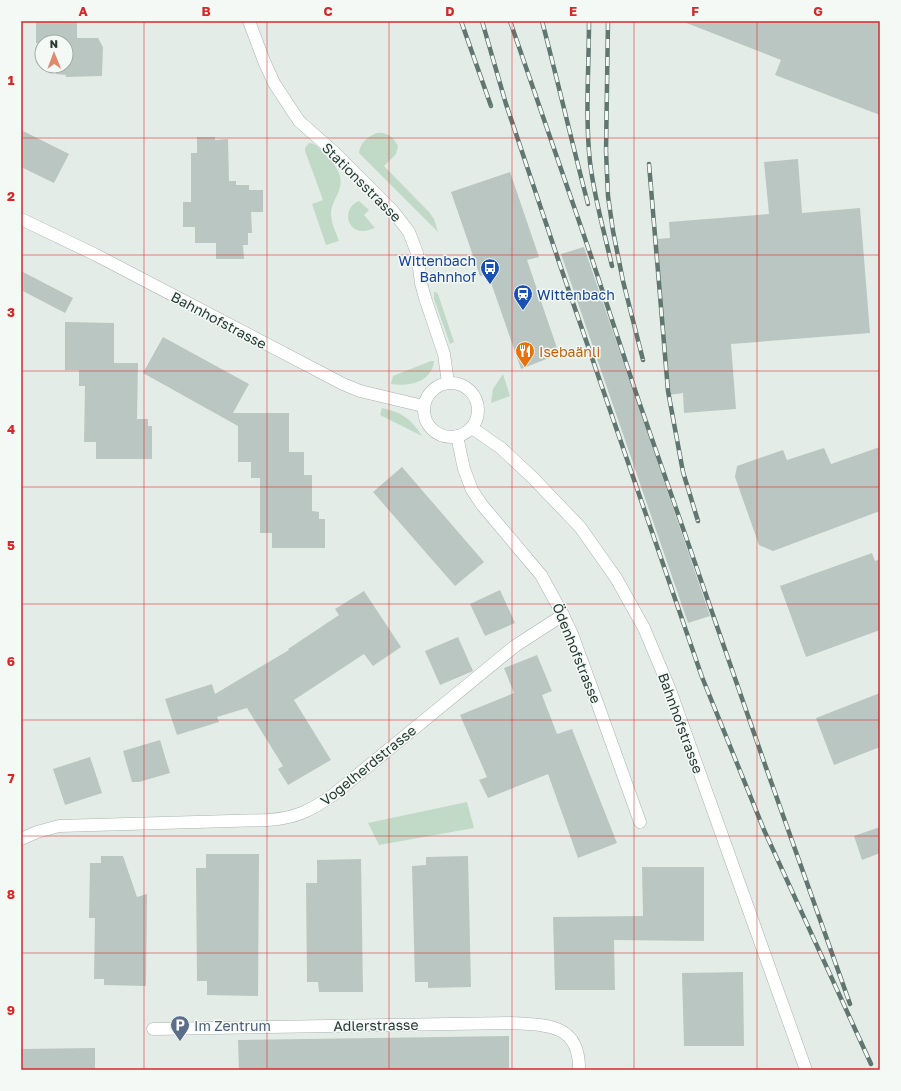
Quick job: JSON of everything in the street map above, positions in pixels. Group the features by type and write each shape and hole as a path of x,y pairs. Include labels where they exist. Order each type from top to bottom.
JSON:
{"street":[{"name":"Stationsstrasse","path":"249,21 274,83 299,121 334,152 388,205 409,232 417,253 421,283 425,298 444,354 448,382"},
{"name":"Bahnhofstrasse","path":"21,219 96,255 342,384 360,392 424,406"},
{"path":"448,382 465,386 476,399 478,414 472,428 463,435 450,437 442,436 435,433 425,421 423,413 426,397 439,385 448,382"},
{"name":"Bahnhofstrasse","path":"472,428 506,452 580,527 616,578 644,628 670,690 806,1070"},
{"name":"Ödenhofstrasse","path":"457,436 464,469 472,490 482,505 540,575 563,615 577,648 640,822"},
{"name":"Vogelherdstrasse","path":"21,839 37,832 58,826 268,820 293,817 314,808 333,794 515,646 563,615"},
{"name":"Adlerstrasse","path":"153,1028 511,1023 534,1024 555,1028 568,1035 577,1047 579,1065"}],"green space":[{"path":"377,133 384,133 389,136 398,146 396,154 384,166 429,212 434,219 438,232 359,153 365,140"},
{"path":"309,143 316,145 332,162 338,171 341,181 331,211 331,217 339,241 326,245 312,204 323,200 305,151 305,148"},
{"path":"359,201 369,210 364,215 375,228 364,231 357,230 350,223 348,213 350,208"},
{"path":"434,292 438,294 454,342 450,344 434,299"},
{"path":"434,361 429,374 418,382 405,385 391,384 393,376"},
{"path":"503,374 510,396 491,403 493,389"},
{"path":"382,408 401,414 414,425 422,436 380,415"},
{"path":"467,802 474,828 379,845 368,823"}],"building":[{"path":"36,21 77,21 77,38 98,38 103,47 102,76 66,77 66,75 56,74 74,74 74,34 36,34"},
{"path":"684,21 880,21 880,115 775,75 781,60"},
{"path":"21,130 69,154 54,183 21,167"},
{"path":"197,137 215,137 215,140 228,139 229,181 236,181 236,185 249,185 249,190 263,190 263,212 251,212 252,233 248,233 248,245 243,245 244,259 216,259 216,243 195,243 195,227 183,227 183,202 191,202 191,153 197,153"},
{"path":"798,159 802,213 860,208 870,333 731,344 736,409 684,413 683,393 669,395 657,239 670,238 669,222 769,214 764,162"},
{"path":"510,172 539,257 527,260 559,354 521,369 488,274 480,276 451,192"},
{"path":"584,247 710,616 688,623 561,254"},
{"path":"21,271 73,298 65,313 21,290"},
{"path":"65,322 114,323 114,363 138,363 137,419 148,419 148,426 152,426 152,459 96,459 96,442 84,442 85,386 79,386 79,370 65,370"},
{"path":"163,337 249,384 233,413 289,413 289,452 304,452 304,475 312,475 312,511 319,512 319,519 325,519 325,548 272,548 272,533 260,533 260,478 251,478 251,462 238,462 238,426 143,373"},
{"path":"880,447 880,511 773,551 759,545 735,477 737,466 783,450 787,460 824,448 831,464"},
{"path":"402,467 484,562 455,586 373,492"},
{"path":"872,553 875,561 880,559 880,630 806,657 780,586"},
{"path":"500,590 515,623 485,636 470,604"},
{"path":"364,591 401,647 373,666 364,654 294,700 331,760 288,785 278,769 283,766 247,708 217,717 219,722 177,735 165,699 212,684 215,694 289,650 288,649 339,615 335,609"},
{"path":"458,637 473,671 440,685 425,651"},
{"path":"537,655 552,691 542,695 557,734 572,729 617,843 578,858 548,774 488,798 479,780 487,777 460,715 514,693 504,668"},
{"path":"880,693 880,747 834,765 816,718"},
{"path":"160,740 170,773 139,782 132,782 123,751"},
{"path":"90,757 102,793 65,805 53,769"},
{"path":"880,827 880,853 862,860 854,836"},
{"path":"206,854 259,854 258,996 207,995 207,981 197,981 196,868 206,868"},
{"path":"101,856 123,856 137,897 147,894 146,986 104,985 104,979 94,979 95,918 89,918 90,863 101,863"},
{"path":"468,856 471,987 428,988 428,982 415,982 412,866 426,865 426,857"},
{"path":"361,859 363,992 319,992 318,982 307,982 306,883 317,883 317,860"},
{"path":"642,867 704,867 704,941 614,940 615,990 555,990 553,917 643,916"},
{"path":"743,972 744,1046 684,1046 682,973"},
{"path":"509,1036 509,1070 239,1070 238,1040"},
{"path":"95,1048 95,1070 21,1070 21,1049"}],"railway":[{"path":"461,21 491,106"},
{"path":"482,21 506,104 702,677 764,830 871,1064"},
{"path":"510,21 591,256 636,393 850,1004"},
{"path":"542,21 588,204"},
{"path":"589,21 587,109 590,162 597,201 612,266"},
{"path":"608,21 606,151 608,196 623,281 643,360"},
{"path":"649,164 668,391 683,472 698,521"}],"place":[{"name":"Wittenbach Bahnhof","path":"490,285"},
{"name":"Wittenbach","path":"523,311"},
{"name":"Isebaänli","path":"525,368"},
{"name":"Im Zentrum","path":"180,1042"}]}
